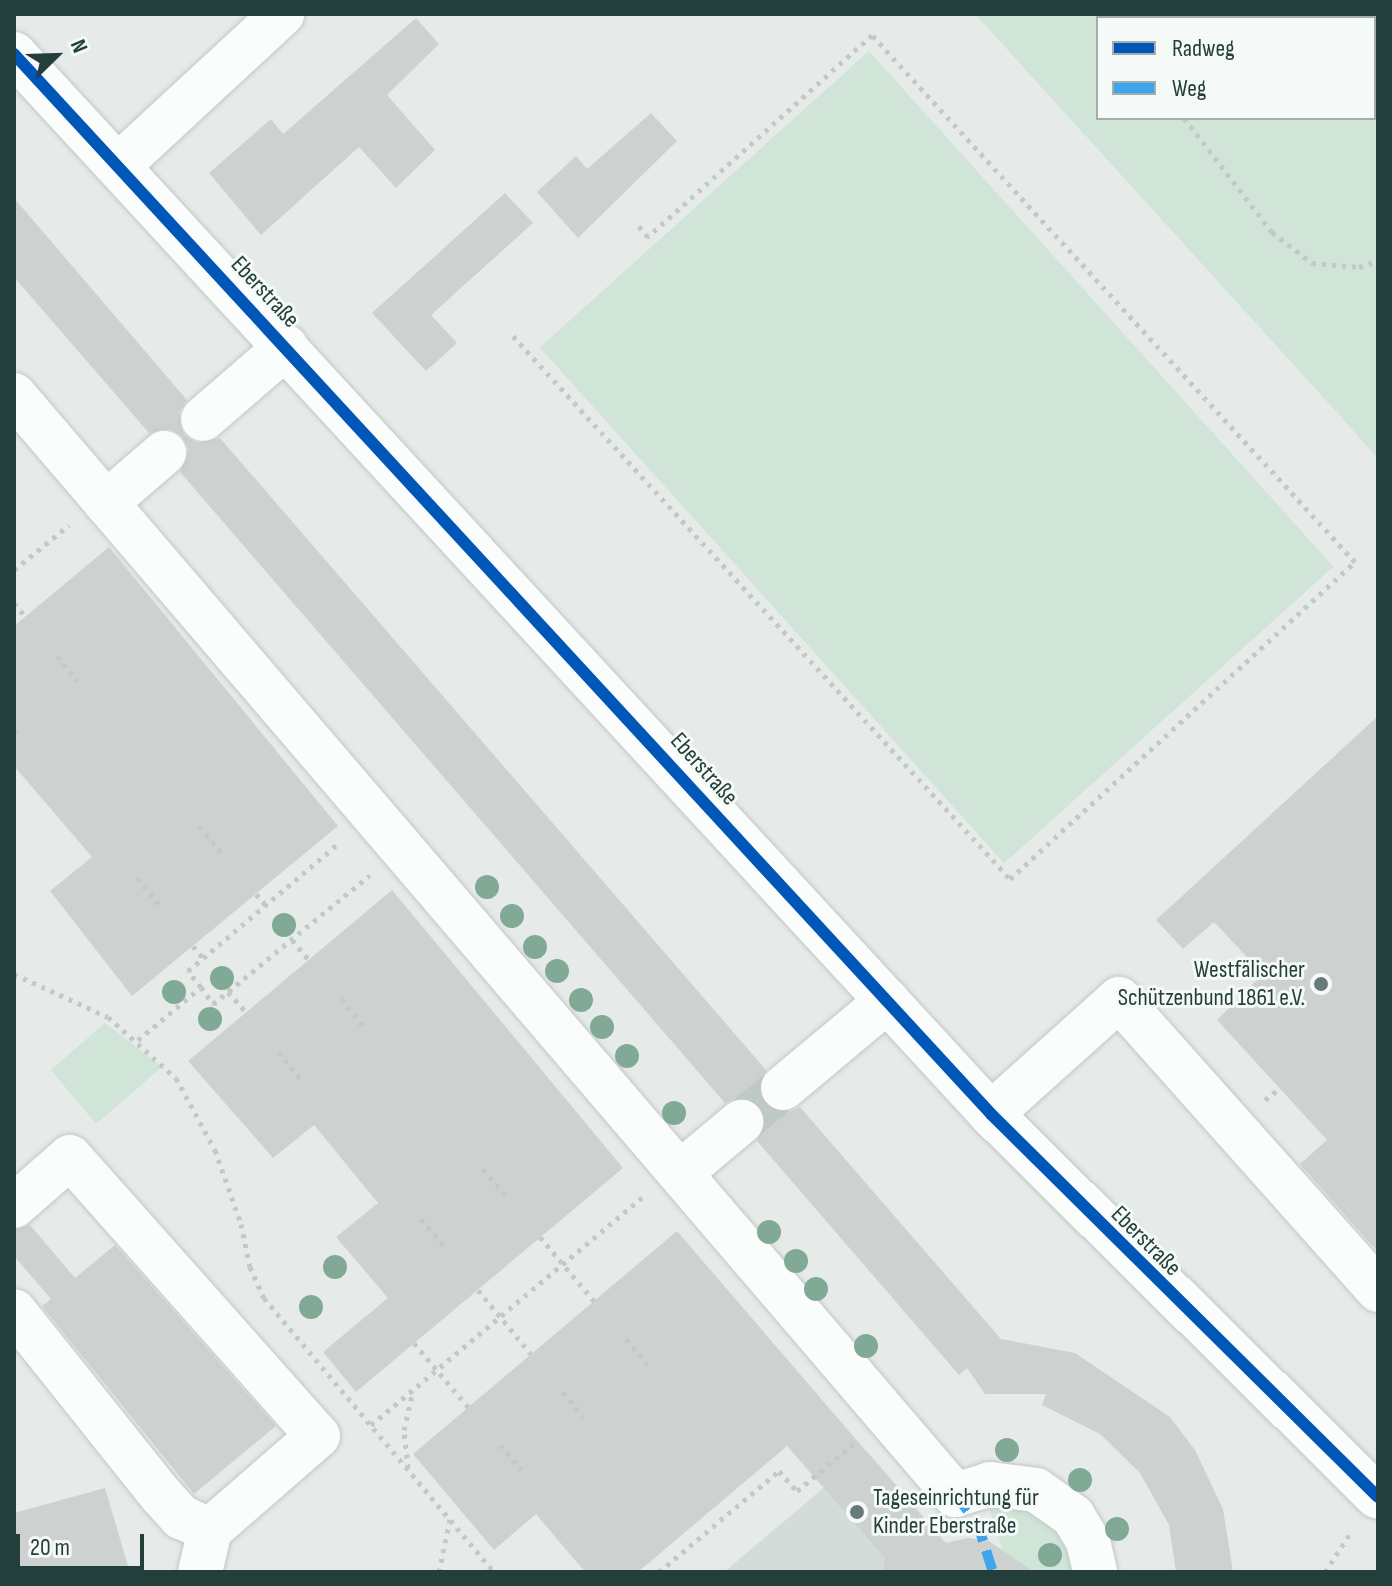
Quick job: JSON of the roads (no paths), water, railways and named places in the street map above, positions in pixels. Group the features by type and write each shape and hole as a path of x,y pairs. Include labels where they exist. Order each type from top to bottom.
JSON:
{"street":[{"path":"118,166 282,14"},
{"name":"Eberstraße","path":"14,54 991,1114 1378,1497"},
{"path":"203,419 286,347"},
{"path":"14,395 955,1495 990,1484 1036,1490 1073,1516 1088,1541 1095,1572"},
{"path":"104,500 164,453"},
{"path":"991,1114 1119,999 1378,1290"},
{"path":"783,1088 887,1001"},
{"path":"678,1171 741,1122"},
{"path":"14,1206 70,1157 318,1436 210,1530 200,1572"},
{"path":"14,1311 161,1495 181,1517 210,1530"}],"tunnel":[{"path":"741,1122 783,1088"}],"place":[{"name":"Westfälischer Schützenbund 1861 e.V.","path":"1321,984"},
{"name":"Tageseinrichtung für Kinder Eberstraße","path":"857,1512"}]}
